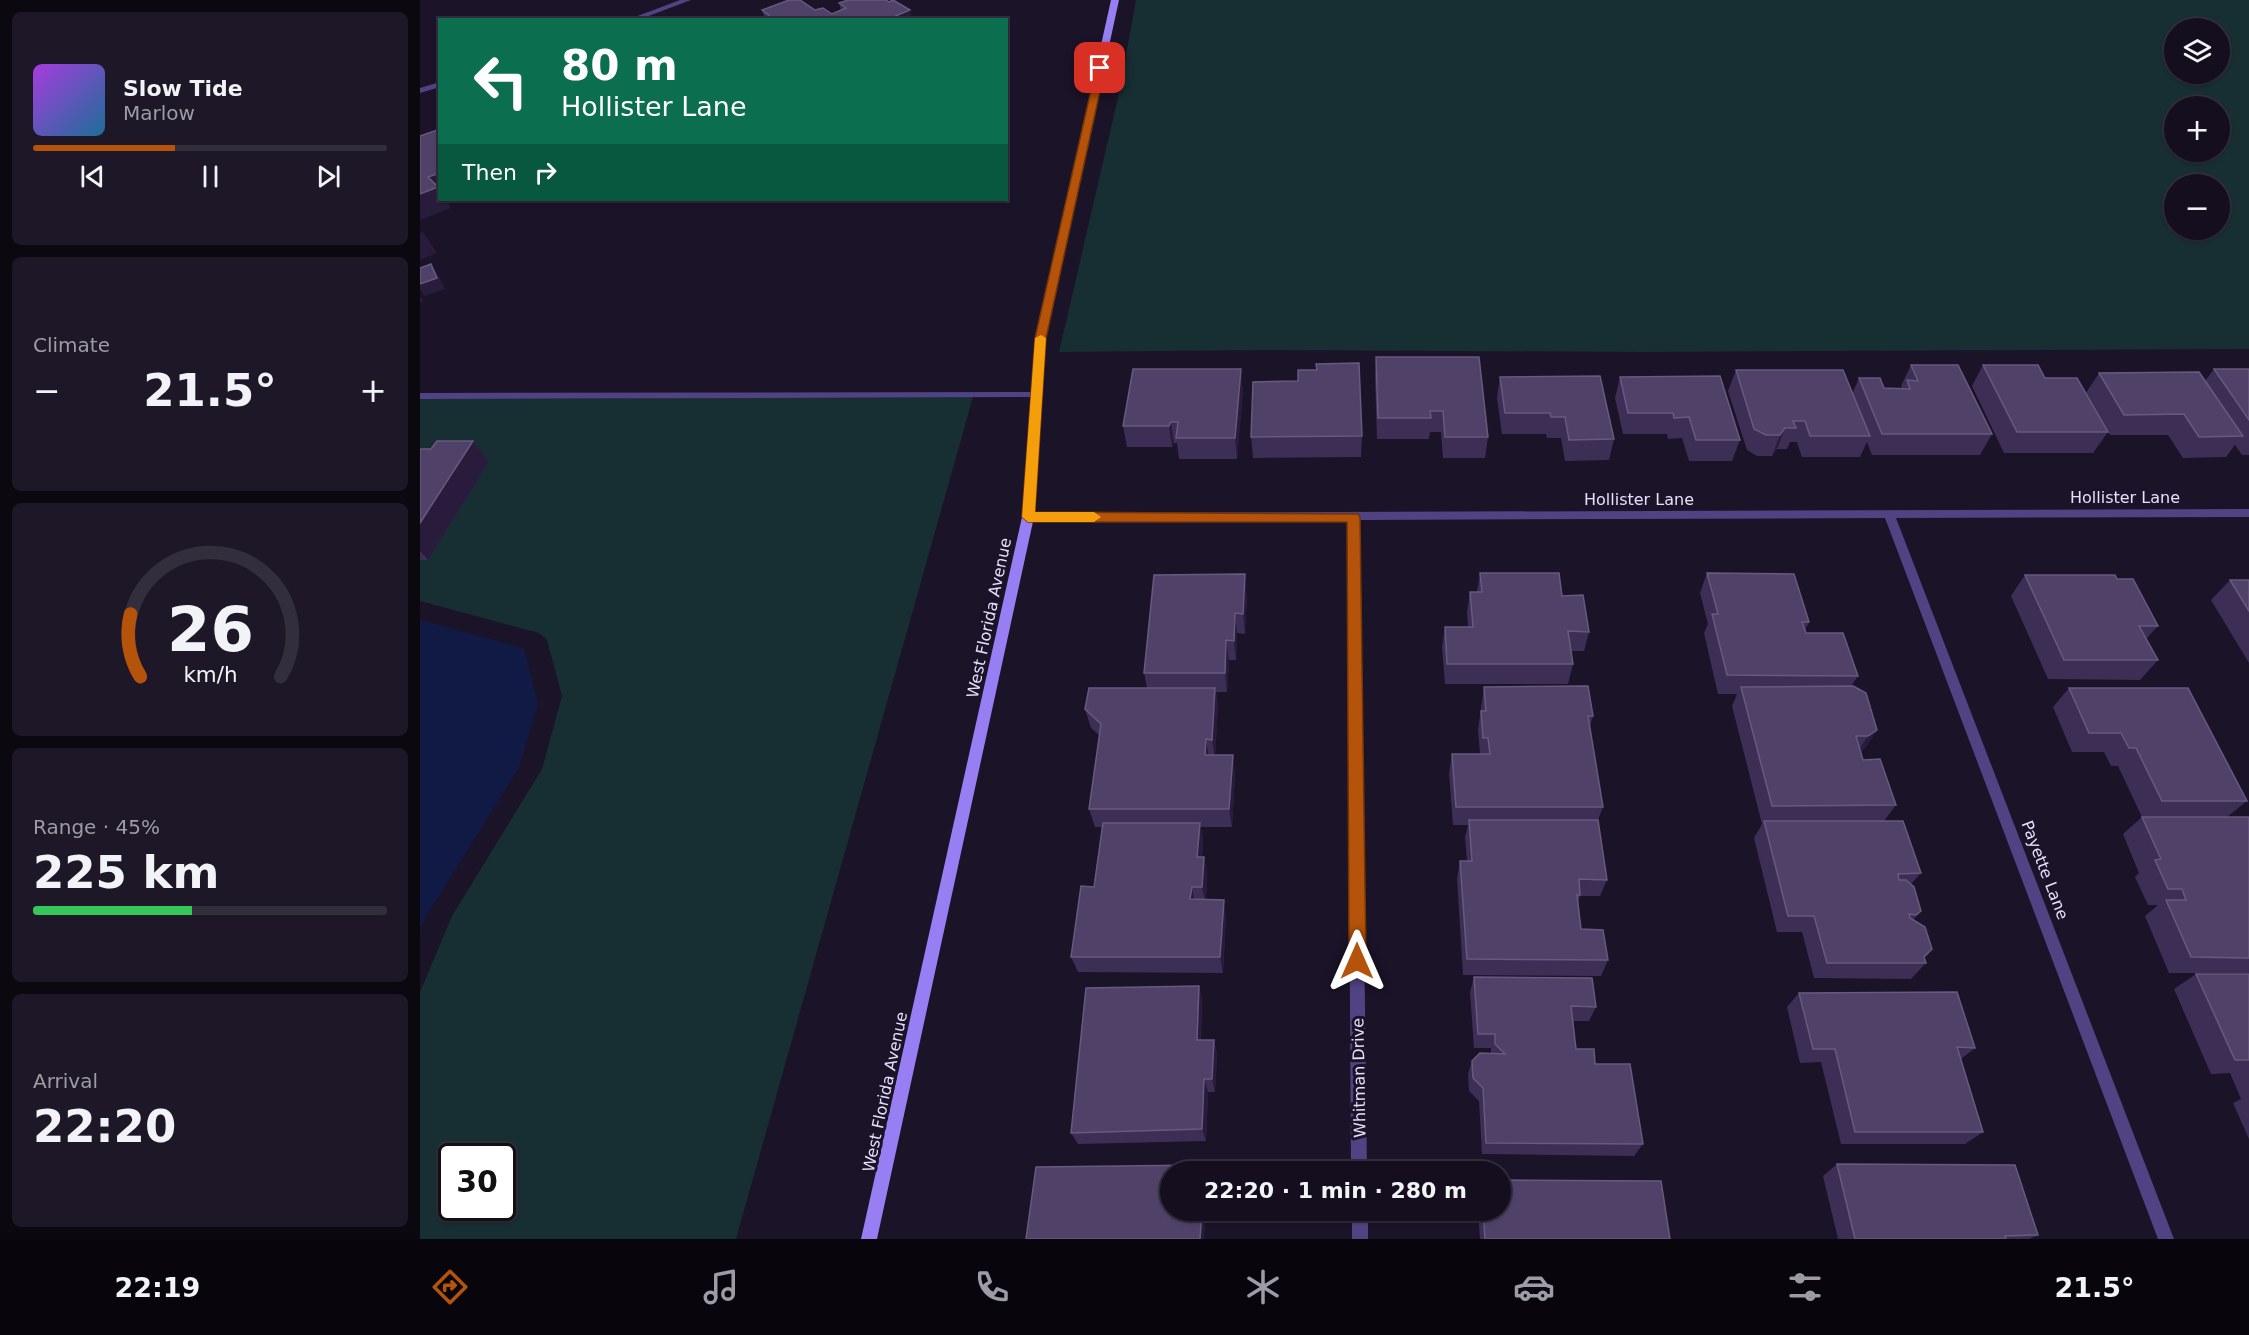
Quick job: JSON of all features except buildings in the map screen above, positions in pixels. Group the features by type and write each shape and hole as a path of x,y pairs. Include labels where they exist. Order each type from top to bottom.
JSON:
{"street":[{"path":"636,18 687,0"},
{"name":"West Florida Avenue","path":"869,1239 1028,517 1041,338 1115,0"},
{"path":"420,91 438,85"},
{"path":"420,396 1037,394"},
{"name":"Hollister Lane","path":"1028,517 2249,513"},
{"name":"Payette Lane","path":"1889,515 2166,1239"},
{"name":"Whitman Drive","path":"1353,517 1359,1161"},
{"path":"1360,1221 1360,1239"}],"green space":[{"path":"1136,0 2249,0 2249,349 1059,352 1119,93"},
{"path":"973,397 736,1239 420,1239 420,992 452,916 542,769 562,696 547,640 539,633 420,601 420,399"}],"water":[{"path":"420,620 524,648 538,704 519,768 427,915 420,930"}],"slow traffic":[{"path":"1041,338 1028,517 1094,517"}],"route":[{"path":"1100,68 1041,338 1028,517 1353,517 1357,961"}]}
